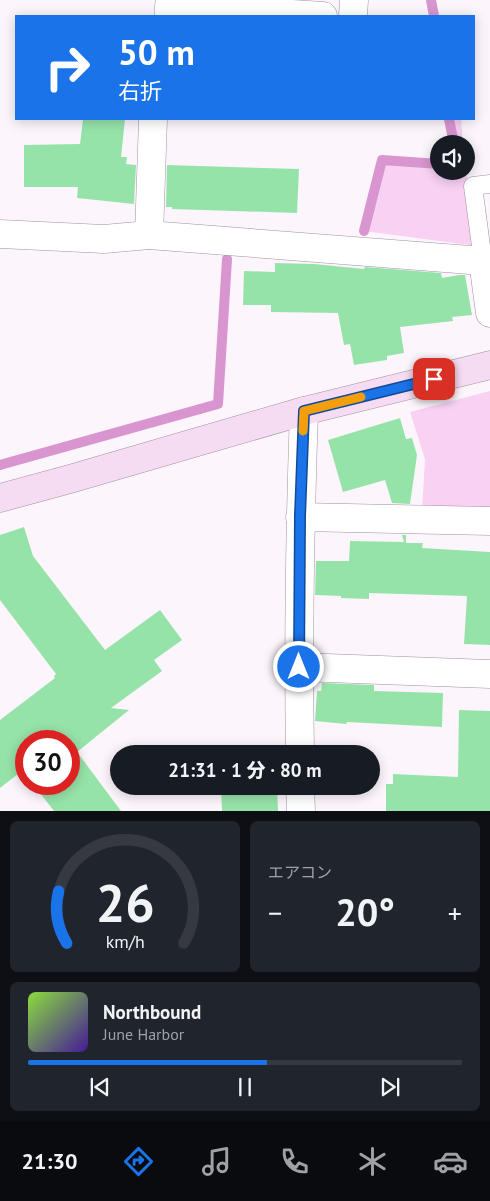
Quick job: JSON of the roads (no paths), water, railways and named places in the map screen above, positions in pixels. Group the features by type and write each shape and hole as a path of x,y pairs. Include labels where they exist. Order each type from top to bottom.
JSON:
{"street":[{"path":"352,15 354,0"},
{"path":"169,15 170,6 308,15"},
{"path":"149,235 153,120"},
{"path":"0,234 104,239 149,235 483,261 490,313"},
{"path":"0,498 304,411 490,365"},
{"path":"300,745 300,516 304,411"},
{"path":"300,516 490,521"},
{"path":"299,667 490,674"},
{"path":"300,795 301,811"}],"lane":[{"path":"483,261 473,186 490,184"}],"waterway":[{"path":"431,0 434,15"},
{"path":"449,120 452,135"},
{"path":"364,231 382,160 430,163"},
{"path":"0,465 218,404 227,259"}]}
